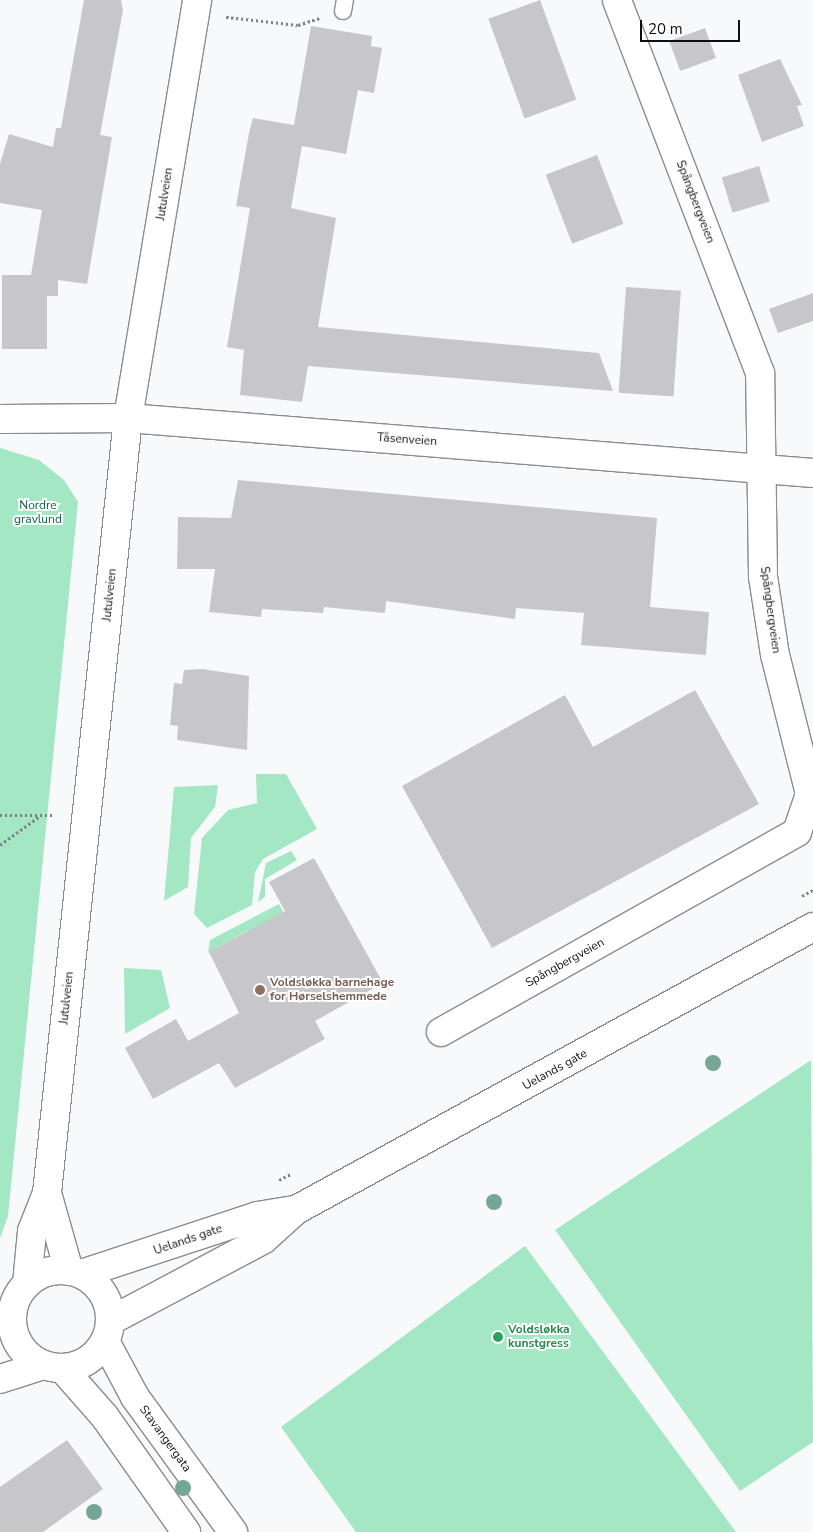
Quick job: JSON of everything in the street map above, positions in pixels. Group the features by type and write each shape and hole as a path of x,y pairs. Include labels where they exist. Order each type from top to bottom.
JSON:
{"street":[{"name":"Spångbergveien","path":"441,1032 797,832 810,794 775,655 763,577 763,468 760,373 617,0"},
{"name":"Jutulveien","path":"14,1298 32,1231 47,1193 128,418 196,7"},
{"name":"Tåsenveien","path":"0,419 128,418 813,473"},
{"name":"Uelands gate","path":"0,1379 87,1361 108,1331 264,1239 296,1210 813,927"},
{"name":"Jutulveien","path":"47,1193 75,1272"},
{"name":"Uelands gate","path":"14,1298 40,1275 75,1272 257,1216 296,1210"},
{"path":"75,1272 102,1293 108,1331"},
{"path":"14,1298 12,1319 16,1338 28,1355 53,1367 105,1417 186,1532"},
{"name":"Stavangergata","path":"108,1331 135,1397 232,1532"}],"path":[{"path":"196,7 298,25 344,6"},
{"path":"0,815 54,815"},
{"path":"0,844 41,816"}],"green space":[{"name":"Nordre gravlund","path":"0,448 39,460 64,480 78,502 8,1216 0,1238"},
{"path":"256,774 286,774 317,829 263,859 255,872 252,905 207,928 194,914 202,838 228,810 257,803"},
{"path":"218,785 215,807 191,838 188,887 164,901 174,787"},
{"path":"291,851 297,860 265,879 265,897 258,902 266,863"},
{"path":"279,904 311,961 247,931 208,953 210,940"},
{"path":"124,968 161,970 170,1008 125,1034"},
{"path":"811,1060 813,1442 740,1491 555,1230"},
{"name":"Voldsløkka kunstgress","path":"525,1246 736,1532 356,1532 281,1427"}],"building":[{"path":"84,0 121,0 123,10 100,135 112,137 87,284 58,280 58,296 47,296 47,349 2,349 2,275 31,275 42,210 0,203 0,164 9,134 53,147 56,128 61,128"},
{"path":"540,0 576,100 525,118 488,19"},
{"path":"311,26 372,36 371,46 382,48 374,93 358,90 346,154 302,146 291,208 336,218 318,327 599,353 613,391 308,366 302,402 240,395 244,350 227,347 250,208 236,206 249,133 253,118 294,125"},
{"path":"705,28 716,58 680,71 669,41"},
{"path":"780,59 802,105 797,106 804,126 762,142 738,75"},
{"path":"597,155 624,224 572,244 546,175"},
{"path":"759,166 770,201 733,213 722,177"},
{"path":"626,287 681,291 673,397 619,393"},
{"path":"813,293 813,321 778,333 769,309"},
{"path":"238,480 657,518 650,607 709,612 706,655 581,645 584,613 516,608 515,619 386,601 385,613 324,607 323,613 262,609 261,617 209,612 215,569 177,569 178,517 231,518"},
{"path":"202,669 249,676 247,750 177,740 178,726 170,725 174,683 182,684 184,670"},
{"path":"695,690 759,804 492,948 402,786 565,695 593,747"},
{"path":"314,858 383,983 315,1021 325,1039 235,1088 219,1063 153,1099 125,1048 176,1019 188,1041 239,1013 209,952 285,911 269,882"},
{"path":"67,1440 103,1489 43,1532 0,1532 0,1487"}],"place":[{"name":"Voldsløkka barnehage for Hørselshemmede","path":"260,990"},
{"name":"Voldsløkka kunstgress","path":"498,1337"}]}
